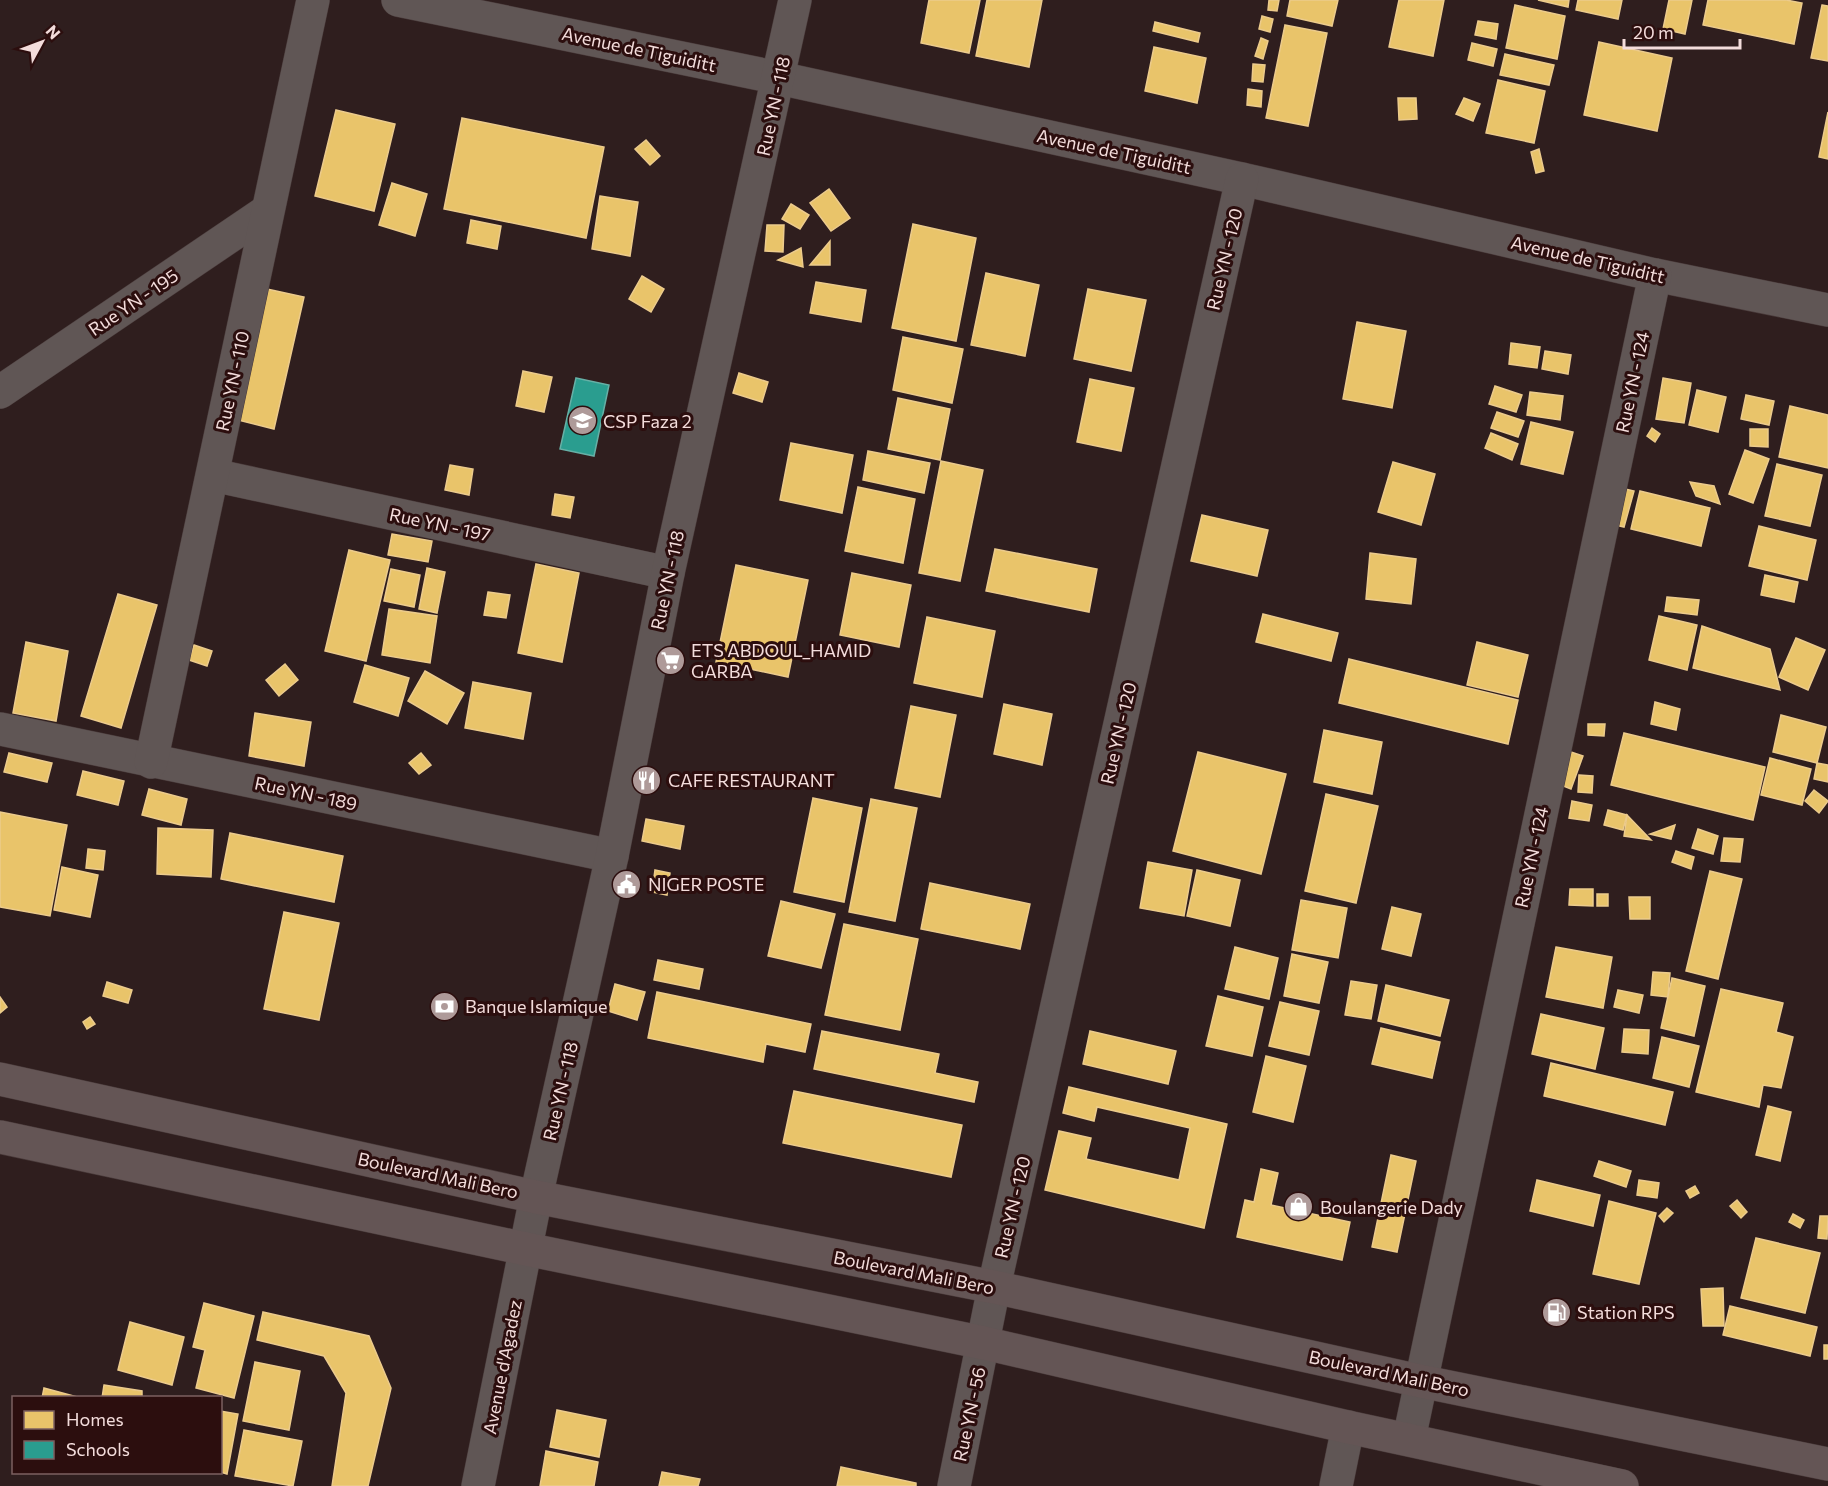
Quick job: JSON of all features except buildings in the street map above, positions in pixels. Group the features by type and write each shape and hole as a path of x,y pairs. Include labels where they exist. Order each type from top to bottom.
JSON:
{"main road":[{"name":"Boulevard Mali Bero","path":"0,1078 536,1197 994,1287 1420,1381 1828,1464"},
{"path":"0,1137 526,1249 984,1343 1348,1427 1622,1486"}],"street":[{"name":"Rue YN - 110","path":"151,762 313,0"},
{"name":"Avenue de Tiguiditt","path":"398,0 779,78 1242,179 1655,275 1828,310"},
{"name":"Rue YN - 118","path":"526,1249 612,856 668,573 795,0"},
{"name":"Rue YN - 120","path":"984,1343 994,1287 1242,179"},
{"name":"Rue YN - 195","path":"0,392 267,211"},
{"name":"Rue YN - 124","path":"1409,1439 1655,275"},
{"name":"Rue YN - 197","path":"213,475 668,573"},
{"name":"Rue YN - 189","path":"0,729 612,856"},
{"name":"Avenue d'Agadez","path":"478,1486 526,1249"},
{"name":"Rue YN - 56","path":"954,1486 984,1343"},
{"path":"1336,1486 1348,1427"}],"place":[{"name":"CSP Faza 2","path":"582,421"},
{"name":"ETS ABDOUL_HAMID GARBA","path":"670,660"},
{"name":"CAFE RESTAURANT","path":"647,780"},
{"name":"NIGER POSTE","path":"627,884"},
{"name":"Banque Islamique","path":"444,1006"},
{"name":"Boulangerie Dady","path":"1299,1207"},
{"name":"Station RPS","path":"1556,1312"}]}
